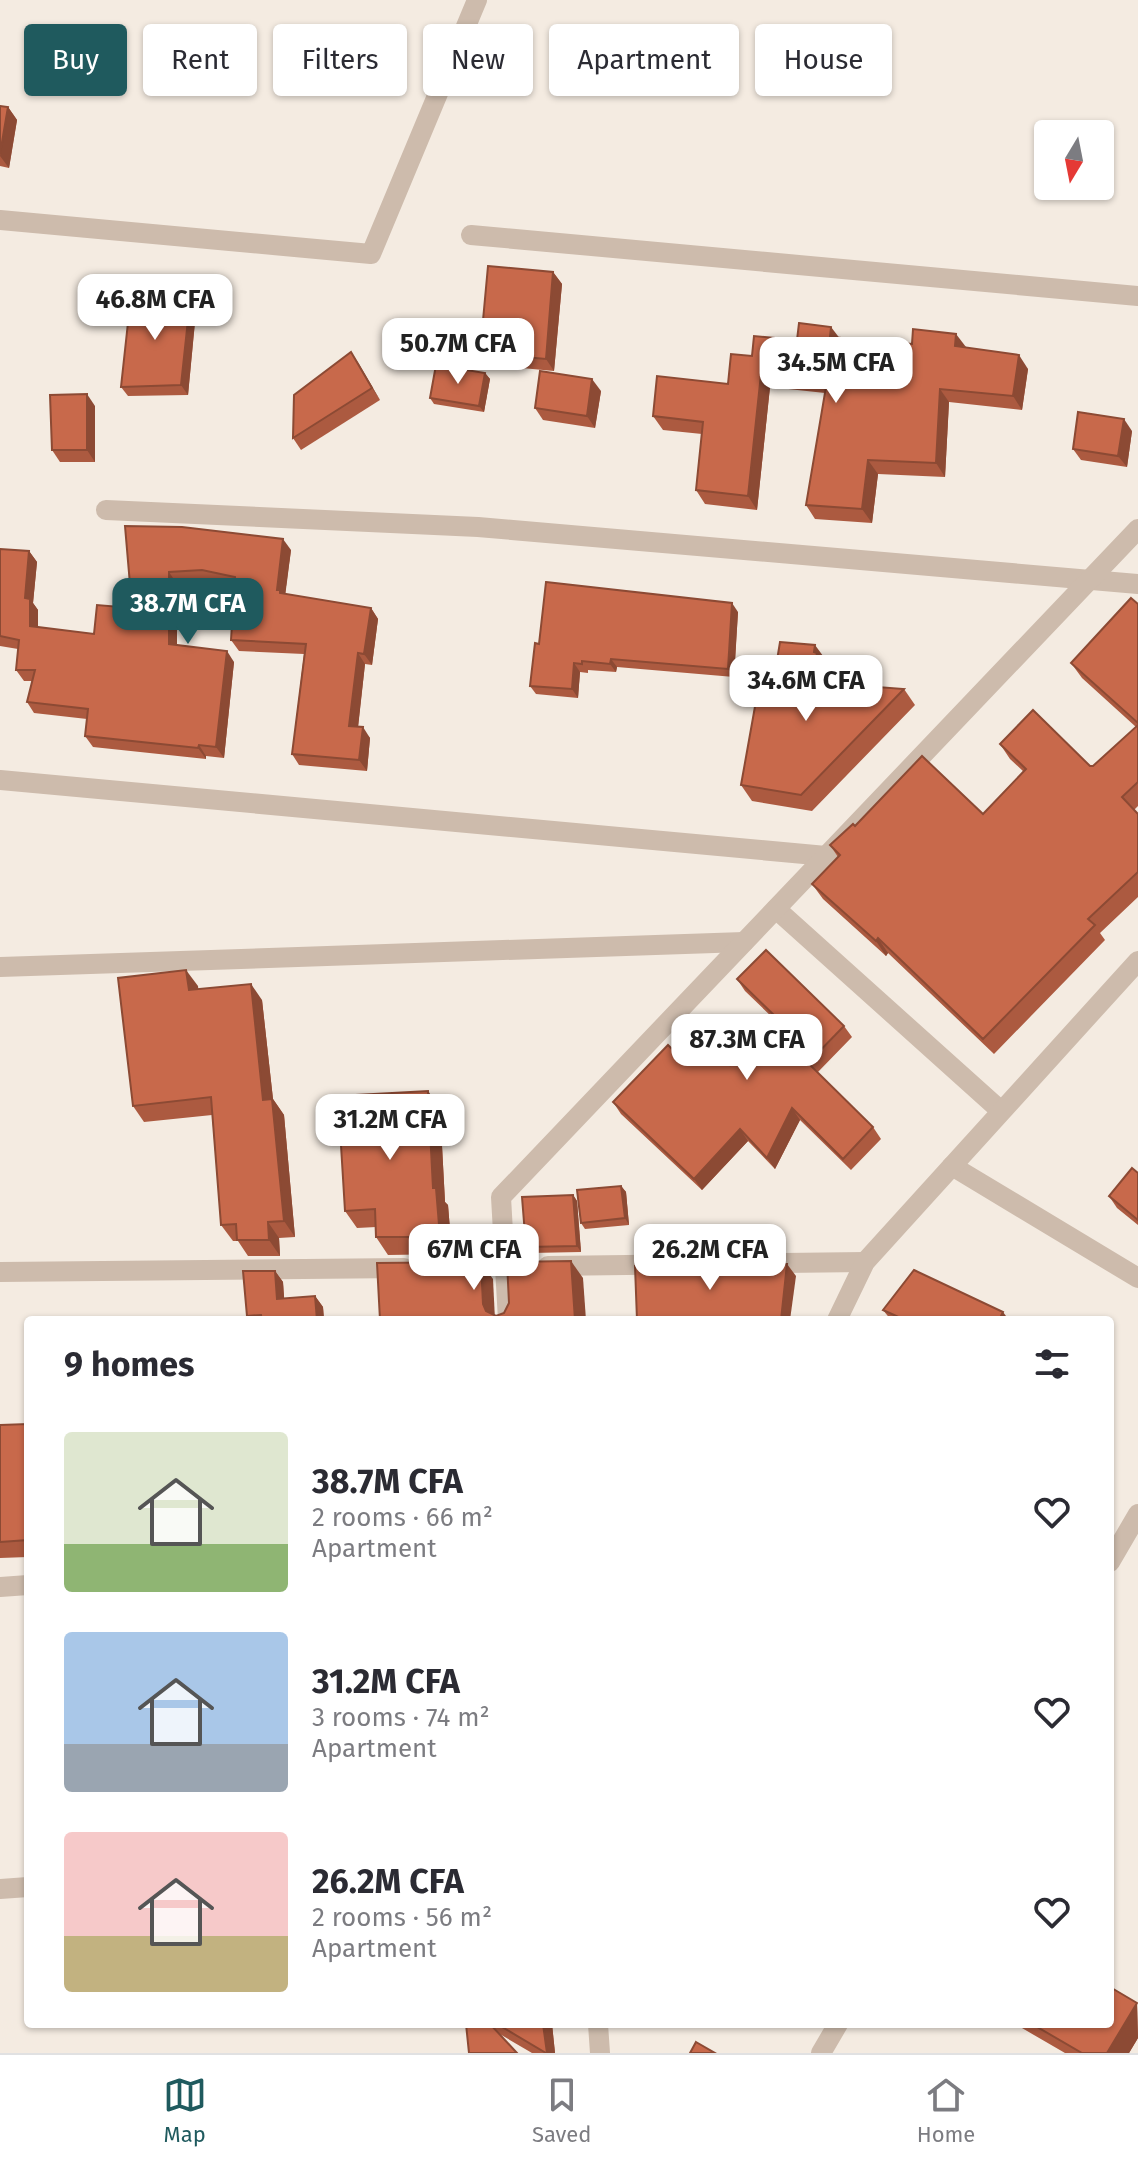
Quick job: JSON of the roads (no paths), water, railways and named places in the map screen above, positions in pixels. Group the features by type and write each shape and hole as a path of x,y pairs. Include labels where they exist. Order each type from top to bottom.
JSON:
{"street":[{"path":"0,220 371,254 477,0"},
{"path":"471,235 1138,296"},
{"path":"106,510 478,527 1138,584"},
{"path":"508,1316 512,1267 501,1197 1138,529"},
{"path":"0,780 826,856"},
{"path":"776,909 1001,1111"},
{"path":"0,967 744,942"},
{"path":"839,1316 865,1262 1138,961"},
{"path":"952,1166 1138,1278"},
{"path":"512,1267 865,1262"},
{"path":"0,1272 425,1268"},
{"path":"1114,1555 1138,1514"},
{"path":"0,1587 24,1585"},
{"path":"0,1889 24,1887"},
{"path":"598,2028 600,2053"},
{"path":"821,2053 836,2028"}]}
